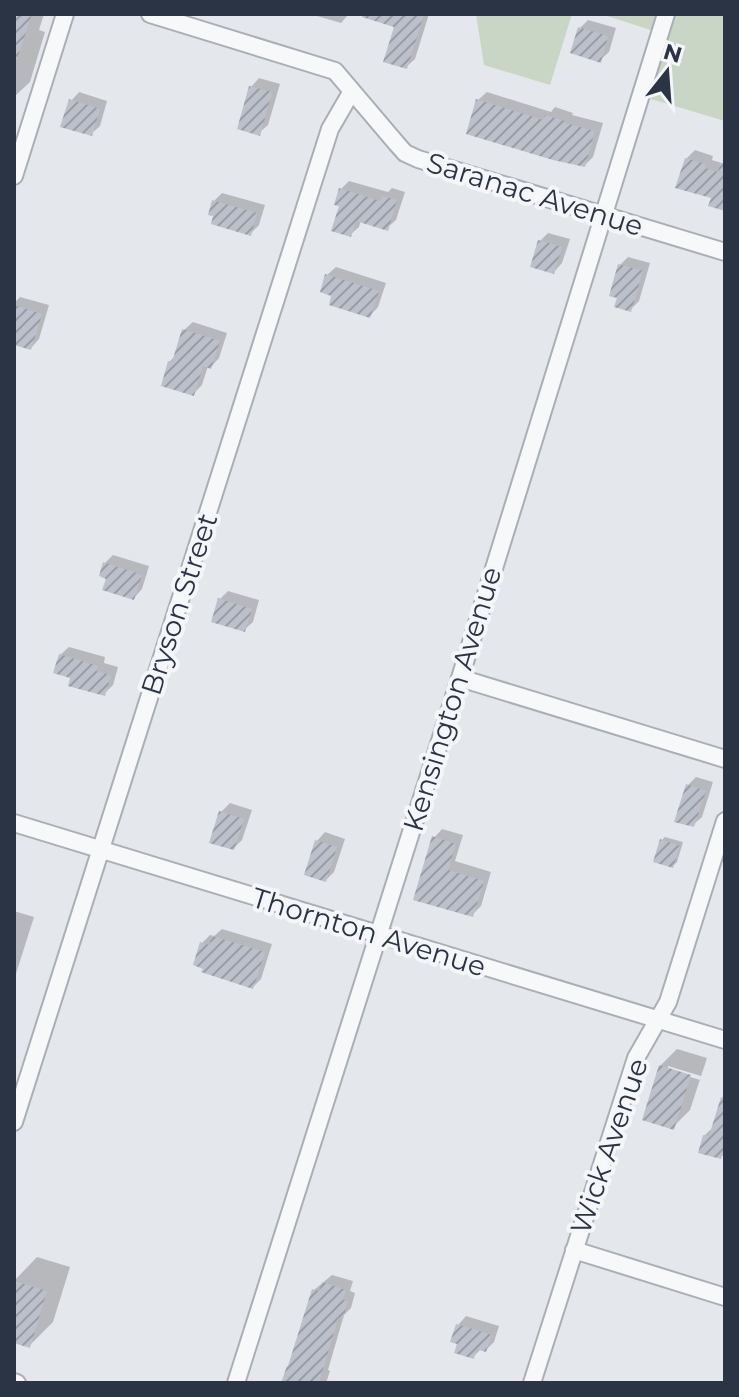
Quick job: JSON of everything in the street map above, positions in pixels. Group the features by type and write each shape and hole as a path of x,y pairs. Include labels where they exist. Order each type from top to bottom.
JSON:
{"street":[{"path":"14,176 65,14"},
{"name":"Saranac Avenue","path":"150,14 335,71 405,153 418,159 725,252"},
{"name":"Kensington Avenue","path":"236,1383 460,678 666,14"},
{"name":"Bryson Street","path":"14,1122 330,129 352,91"},
{"path":"460,678 725,759"},
{"name":"Wick Avenue","path":"532,1383 636,1058 668,1002 725,821"},
{"name":"Thornton Avenue","path":"14,823 725,1040"},
{"path":"574,1250 725,1297"}],"green space":[{"path":"476,14 572,14 550,85 484,65"},
{"path":"601,14 725,14 725,121 641,96 660,33"}],"building":[{"path":"14,14 32,14 17,59 14,59"},
{"path":"362,14 424,14 407,69 383,62 394,27 362,17"},
{"path":"578,27 608,36 601,63 570,53"},
{"path":"249,86 272,92 260,136 237,129"},
{"path":"69,99 100,109 92,136 60,127"},
{"path":"476,99 543,120 545,115 595,131 585,167 466,134"},
{"path":"685,158 706,164 705,168 718,172 720,163 725,164 725,211 708,206 711,198 675,188"},
{"path":"339,188 380,201 382,196 397,200 388,231 356,221 351,237 331,231 339,206 334,205"},
{"path":"212,200 257,213 251,236 211,224 213,216 208,215"},
{"path":"538,240 562,247 554,274 530,267"},
{"path":"618,264 643,271 631,312 614,307 617,298 609,296"},
{"path":"325,274 379,291 370,318 329,305 331,296 320,292"},
{"path":"14,305 42,314 31,350 14,345"},
{"path":"182,329 220,341 211,369 203,366 194,396 161,386"},
{"path":"103,562 142,575 134,600 102,590 106,579 99,576"},
{"path":"218,598 252,609 245,632 211,622"},
{"path":"59,654 98,666 96,671 111,675 105,696 68,686 70,678 53,673"},
{"path":"686,784 706,791 694,827 674,822"},
{"path":"219,811 244,819 234,850 209,843"},
{"path":"432,836 456,844 448,870 484,881 473,917 413,900"},
{"path":"660,839 680,846 673,868 653,862"},
{"path":"315,840 337,847 326,882 304,875"},
{"path":"212,936 265,952 253,989 201,972 203,969 193,965 200,942 209,945"},
{"path":"659,1065 691,1075 674,1130 642,1120"},
{"path":"721,1097 725,1098 725,1145 721,1159 698,1153 703,1135 709,1136"},
{"path":"14,1281 47,1291 30,1348 14,1343"},
{"path":"322,1282 346,1290 343,1300 348,1301 343,1319 338,1318 319,1383 281,1383 312,1289 319,1291"},
{"path":"456,1324 492,1335 486,1352 476,1349 474,1359 454,1353 457,1344 450,1342"}]}
